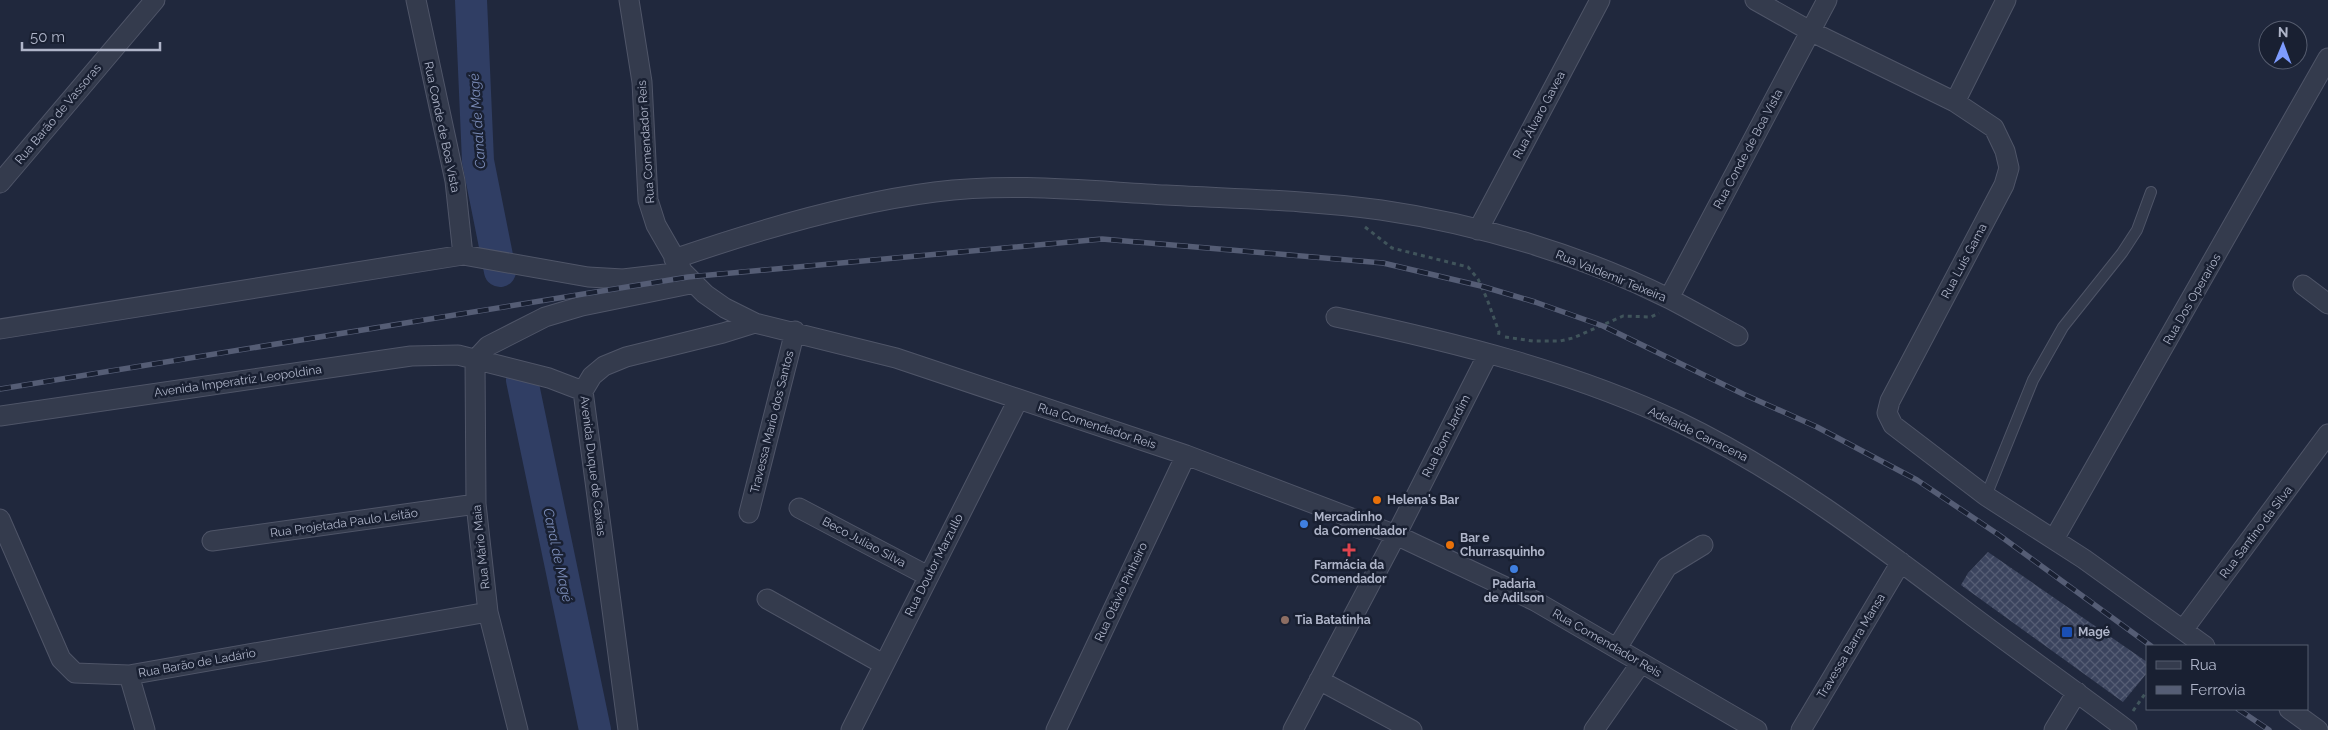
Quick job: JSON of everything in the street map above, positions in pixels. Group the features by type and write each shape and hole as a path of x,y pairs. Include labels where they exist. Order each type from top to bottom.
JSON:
{"street":[{"name":"Rua Barão de Vassoras","path":"0,183 155,0"},
{"name":"Rua Conde de Boa Vista","path":"416,0 455,181 464,255"},
{"name":"Rua Comendador Reis","path":"629,0 642,82 648,200 656,225 684,271 705,294 725,308 755,322 896,358 1018,400 1186,454 1396,535 1535,601 1757,730"},
{"name":"Rua Álvaro Gavea","path":"1478,230 1600,0"},
{"name":"Rua Luis Gama","path":"1755,0 1810,32 1955,102 1994,128 2005,151 2009,168 2004,186 1890,401 1887,413 1893,425 1902,434 1986,496 2084,559 2204,645"},
{"name":"Rua Conde de Boa Vista","path":"1669,298 1827,0"},
{"path":"1955,102 2006,0"},
{"name":"Rua Dos Operarios","path":"2054,539 2328,58"},
{"name":"Rua Valdemir Teixeira","path":"684,271 736,238 864,205 936,192 1031,187 1344,207 1412,216 1478,230 1585,263 1669,298 1738,336"},
{"path":"0,329 464,255 557,273 623,279 684,271"},
{"path":"475,360 488,346 545,317 684,271"},
{"path":"2303,285 2328,304"},
{"name":"Adelaide Carracena","path":"1336,317 1488,354 1608,392 1677,421 1757,464 1830,511 2077,692 2129,721"},
{"name":"Avenida Duque de Caxias","path":"628,730 582,391 592,376 604,366 626,356 723,333 755,322"},
{"name":"Travessa Mario dos Santos","path":"749,513 795,332"},
{"name":"Avenida Imperatriz Leopoldina","path":"0,416 411,356 440,354 458,355 550,378 582,391"},
{"name":"Rua Bom Jardim","path":"1293,730 1396,535 1488,354"},
{"name":"Rua Mário Maia","path":"475,360 476,504 488,612 518,730"},
{"name":"Rua Doutor Marzullo","path":"851,730 1018,400"},
{"name":"Rua Santino da Silva","path":"2183,630 2327,439"},
{"name":"Rua Otávio Pinheiro","path":"1056,730 1186,454"},
{"name":"Rua Projetada Paulo Leitão","path":"212,541 476,504"},
{"name":"Beco Juliao Silva","path":"799,508 928,576"},
{"name":"Rua Barão de Ladário","path":"0,519 61,659 75,673 129,675 488,612"},
{"path":"1617,648 1667,567 1703,545"},
{"name":"Travessa Barra Mansa","path":"1801,730 1901,562"},
{"path":"767,599 883,664"},
{"path":"1594,730 1641,663"},
{"path":"129,675 146,730"},
{"path":"1319,680 1412,730"},
{"path":"2054,730 2077,692"},
{"path":"2290,710 2318,730"}],"lane":[{"path":"1986,496 2033,380 2063,327 2132,238 2151,192"}],"path":[{"path":"1344,207 1349,217 1370,229 1385,244 1392,248 1468,267 1474,272 1487,299 1499,336 1488,354"},
{"path":"1499,336 1532,341 1573,338 1623,316 1656,316 1669,298"},
{"path":"2129,721 2146,693"}],"building":[{"path":"1988,552 2146,661 2146,674 2123,702 1961,585 1968,573"}],"waterway":[{"name":"Canal de Magé","path":"471,0 478,161 500,271"},
{"name":"Canal de Magé","path":"522,380 595,730"}],"railway":[{"path":"0,389 688,277 1102,239 1383,263 1481,286 1535,302 1603,326 1743,394 1817,427 1917,480 1999,535 2150,645"},
{"path":"2239,710 2269,730"}],"place":[{"name":"Helena's Bar","path":"1377,500"},
{"name":"Mercadinho da Comendador","path":"1304,524"},
{"name":"Bar e Churrasquinho","path":"1450,545"},
{"name":"Farmácia da Comendador","path":"1349,550"},
{"name":"Padaria de Adilson","path":"1514,569"},
{"name":"Tia Batatinha","path":"1285,620"},
{"name":"Magé","path":"2067,632"}]}
